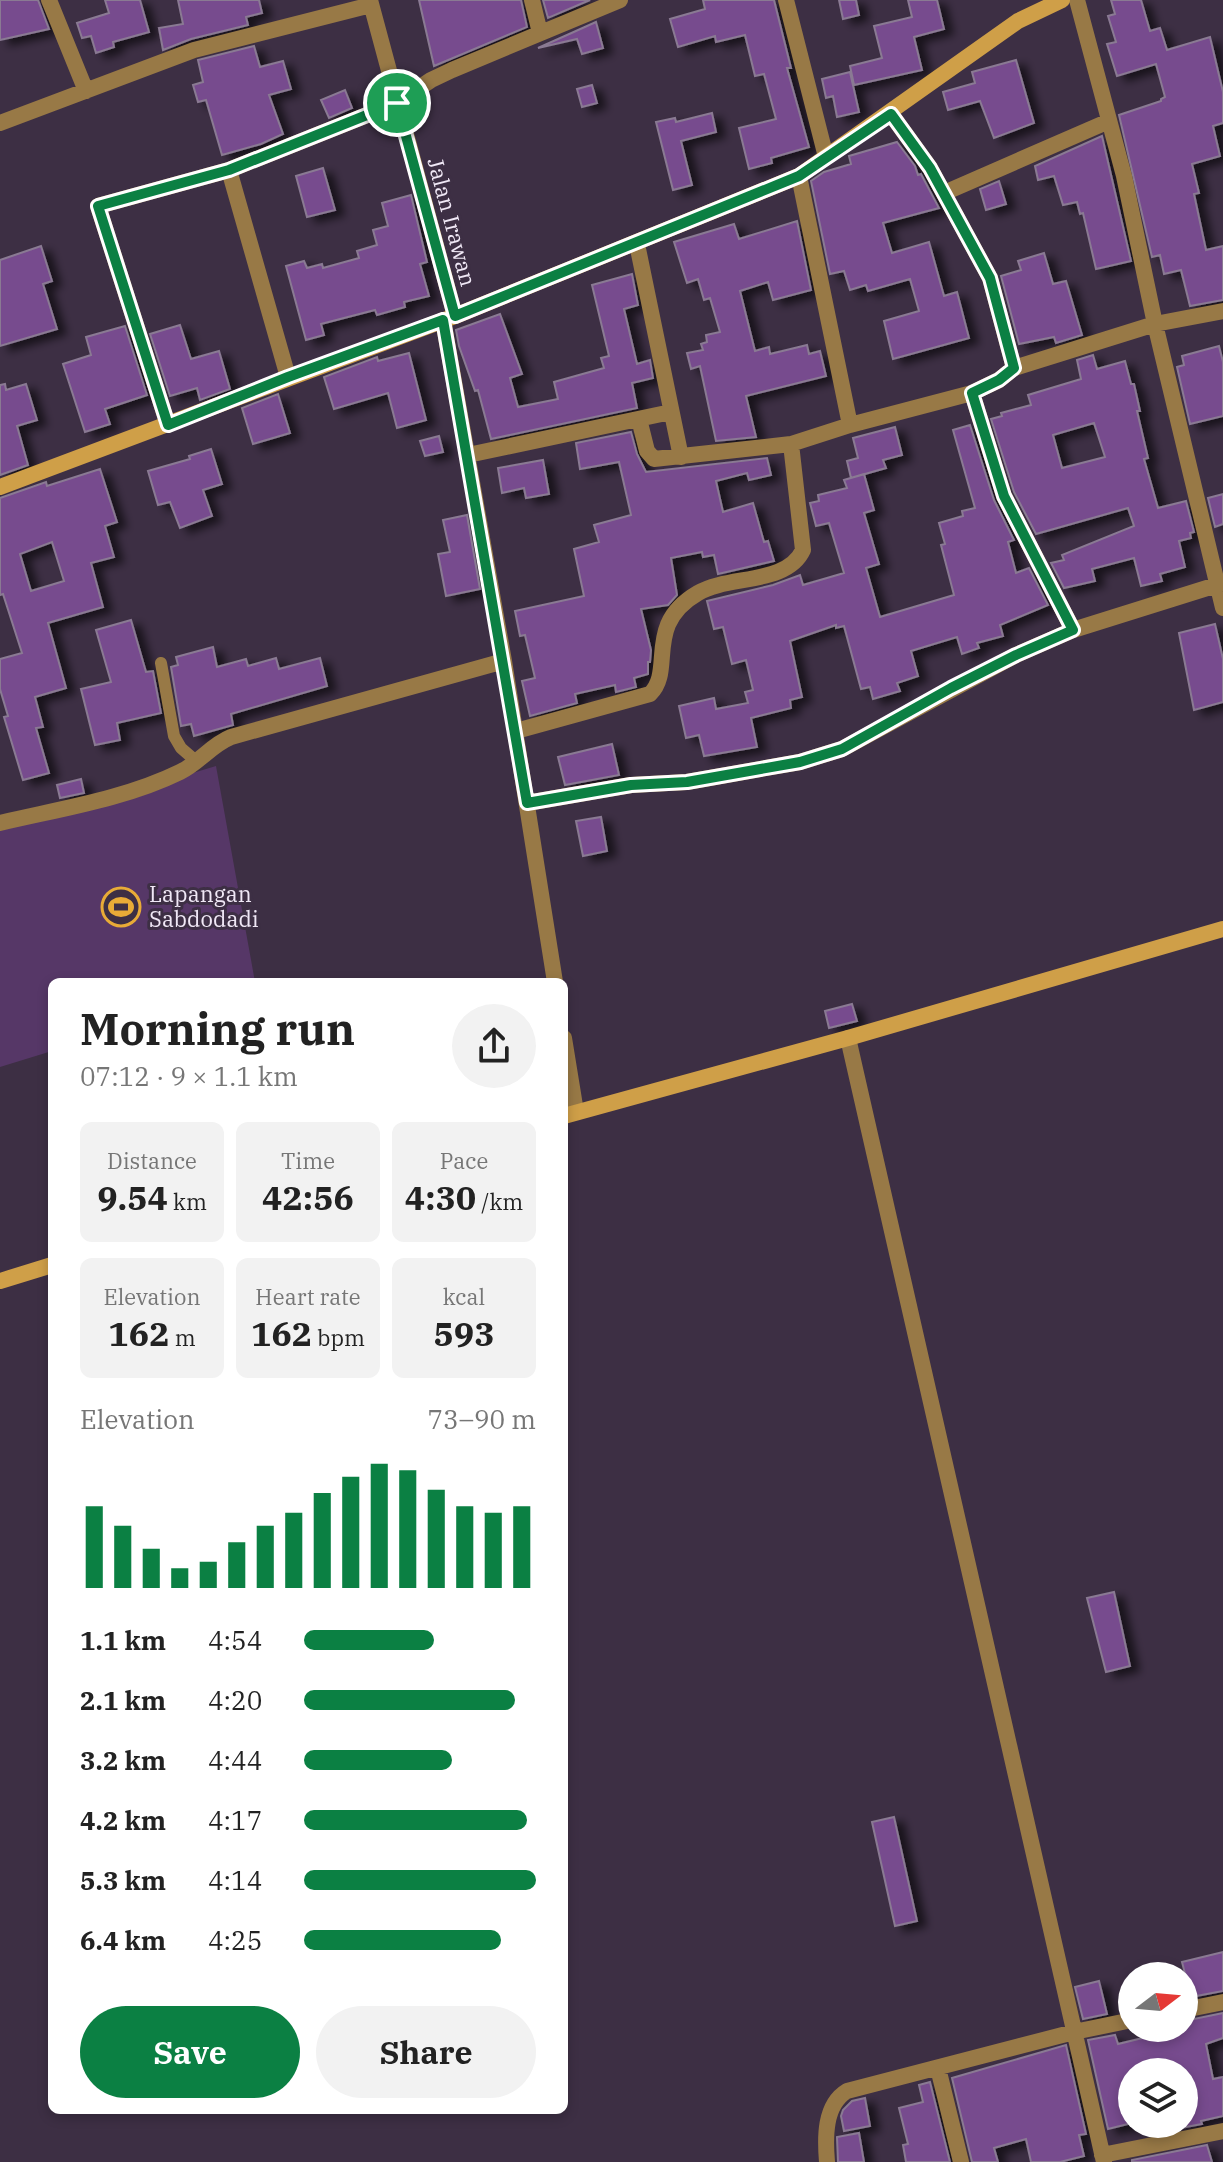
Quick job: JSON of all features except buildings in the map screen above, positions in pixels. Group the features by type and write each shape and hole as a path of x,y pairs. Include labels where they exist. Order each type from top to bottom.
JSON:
{"street":[{"path":"49,0 86,91"},
{"path":"532,0 540,33"},
{"path":"168,425 98,206 229,170 397,103 442,75 620,0"},
{"path":"786,0 826,157"},
{"path":"0,487 449,318 799,176 891,114 1018,21 1062,0"},
{"path":"1077,0 1124,176 1155,324 1221,584 1223,608"},
{"path":"0,123 194,50 370,2"},
{"name":"Jalan Irawan","path":"370,2 449,318 468,455 554,978"},
{"path":"891,114 930,168 990,278 1014,368"},
{"path":"944,193 1109,121"},
{"path":"229,170 288,377"},
{"path":"799,176 850,425"},
{"path":"637,244 681,457"},
{"path":"639,419 650,457 659,460 791,444 972,393 999,380 1014,368 1155,324 1223,311"},
{"path":"972,393 1004,496 1073,630"},
{"path":"468,455 671,412"},
{"path":"516,731 650,694 659,679 666,626 696,594 717,585 782,571 798,561 803,550 791,444"},
{"path":"527,803 631,785 687,782 800,762 842,749 1016,655 1073,630 1221,584"},
{"path":"0,823 112,796 178,773 209,749 231,737 504,661"},
{"path":"568,1089 570,1114 848,1038 1223,929"},
{"path":"848,1038 1103,2158 1223,2131"},
{"path":"0,1281 48,1266"},
{"path":"1198,2007 1223,2002"},
{"path":"827,2162 828,2120 832,2106 841,2095 1118,2023"},
{"path":"938,2068 961,2162"}],"lane":[{"path":"161,663 174,736 181,748 196,761"}],"shaded area":[{"name":"Lapangan Sabdodadi","path":"216,766 254,978 48,978 48,1052 0,1067 0,831"}],"place":[{"name":"Lapangan Sabdodadi","path":"121,907"}],"route":[{"path":"397,103 455,316 799,176 891,114 930,168 990,278 1014,368 999,380 972,393 1004,496 1073,630 951,688 842,749 800,762 687,782 631,785 527,803 443,320 168,425 98,206 229,170 397,103"}]}
